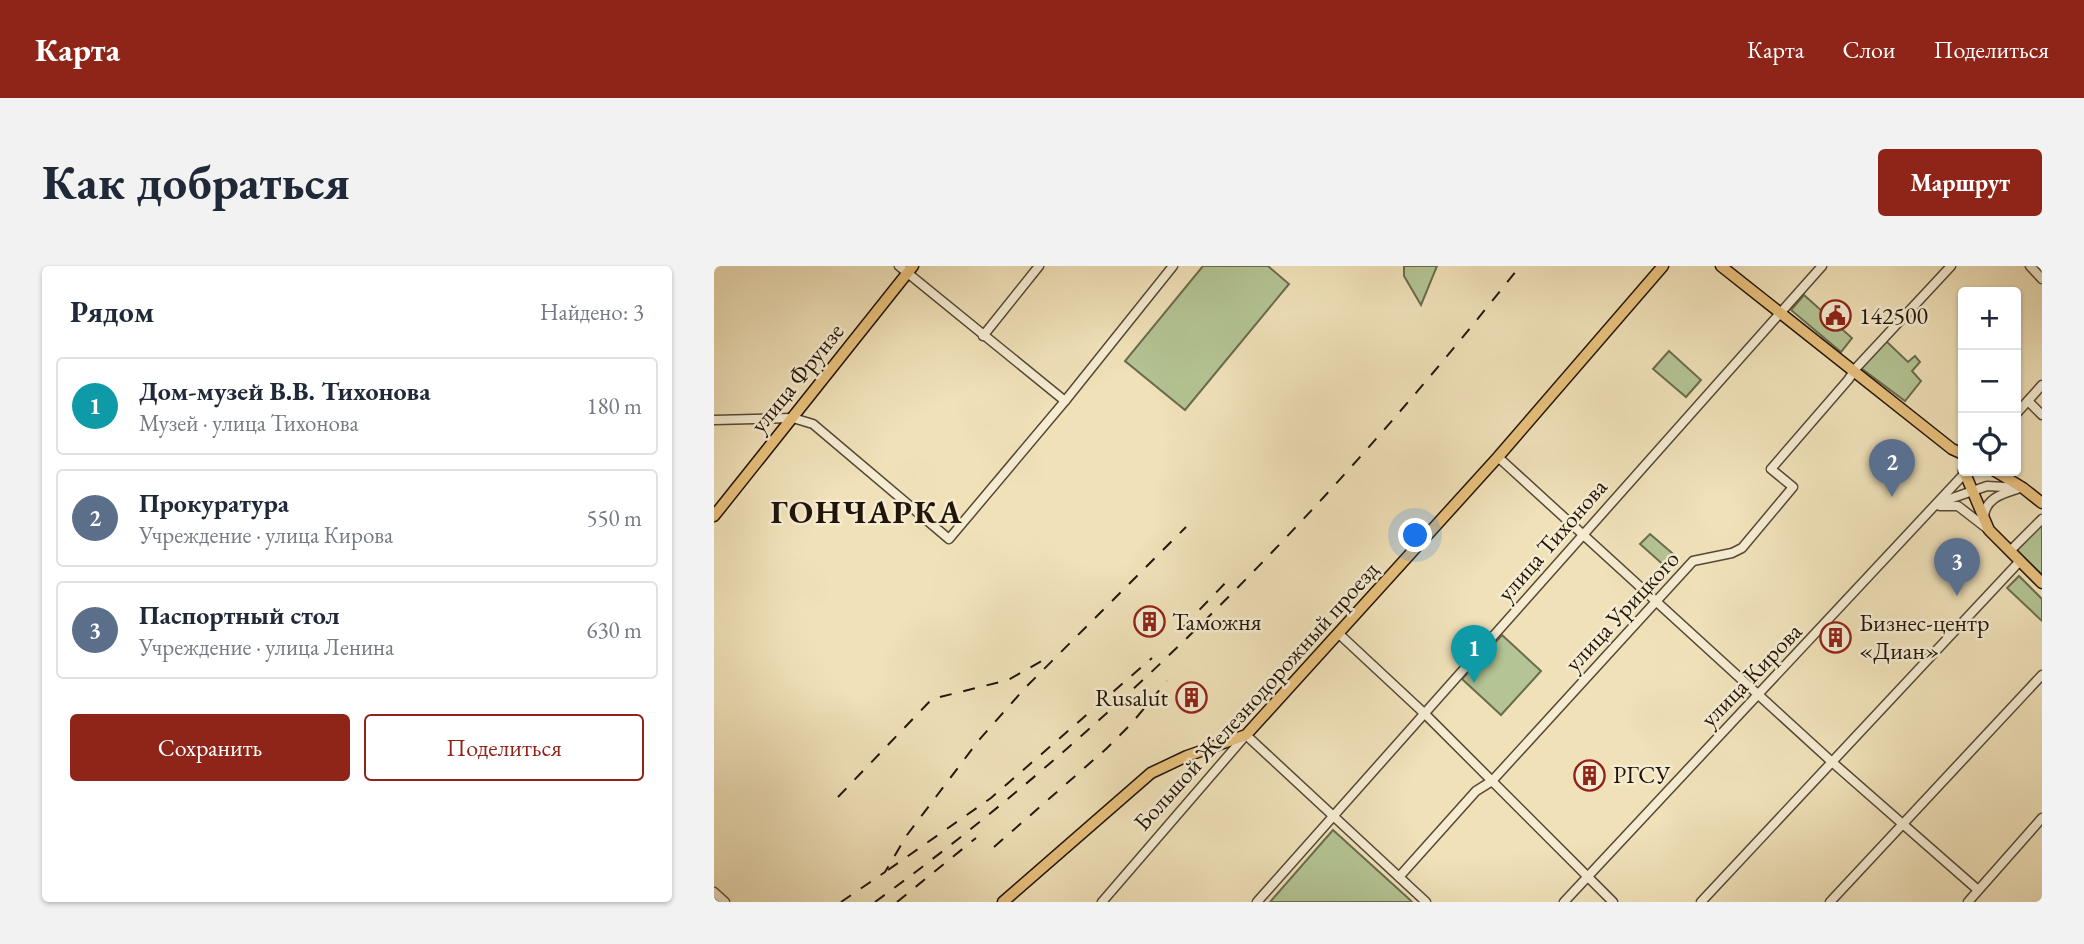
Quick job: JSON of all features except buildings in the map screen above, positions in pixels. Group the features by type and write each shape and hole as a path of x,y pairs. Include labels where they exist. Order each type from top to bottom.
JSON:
{"main road":[{"name":"Большой Железнодорожный проезд","path":"1247,735 1498,457 1663,266"},
{"path":"1721,266 1958,452"},
{"name":"улица Фрунзе","path":"714,516 793,418 907,268"},
{"path":"1952,449 1958,460"},
{"path":"1966,476 1989,530 2042,583"},
{"path":"2003,476 2042,503"},
{"path":"1003,902 1151,773 1187,756 1247,735"}],"street":[{"path":"983,336 1040,266"},
{"path":"714,420 793,418 813,424 949,539 1065,401 1173,266"},
{"name":"улица Тихонова","path":"1257,902 1822,266"},
{"name":"улица Урицкого","path":"1399,877 1476,791 1492,781 1693,561 1732,553 1750,540 1793,487 1771,469 1855,371 1951,266"},
{"path":"2030,266 2042,279"},
{"path":"907,268 983,336 1065,401"},
{"path":"2017,413 2042,385"},
{"path":"2028,401 2042,415"},
{"path":"1498,457 1832,762 1978,890"},
{"name":"улица Кирова","path":"1564,902 1938,503 1960,476"},
{"path":"1938,503 1987,486 2023,488"},
{"path":"1984,517 1984,510 1998,495 2023,488"},
{"path":"1928,513 1941,506 1958,506 1989,530"},
{"path":"2010,551 2042,519"},
{"path":"1701,902 2020,561"},
{"path":"1338,633 1425,714 1613,902"},
{"path":"1830,902 2042,675"},
{"path":"1247,735 1426,902"},
{"name":"Большой Железнодорожный проезд","path":"1102,902 1247,735"},
{"path":"1968,902 2042,818"},
{"path":"714,892 726,902"}],"green space":[{"path":"1203,266 1268,266 1289,284 1185,410 1125,361"},
{"path":"1404,266 1437,266 1421,305 1404,276"},
{"path":"1804,295 1852,338 1841,352 1791,310"},
{"path":"1886,341 1908,362 1915,356 1920,362 1912,371 1921,381 1905,401 1861,368"},
{"path":"1669,351 1701,380 1686,397 1653,369"},
{"path":"2042,520 2042,575 2014,548"},
{"path":"1650,534 1679,559 1668,569 1640,544"},
{"path":"2019,576 2042,599 2042,621 2007,588"},
{"path":"1502,635 1541,671 1501,715 1462,679"},
{"path":"1333,830 1408,898 1412,902 1270,902"}],"railway":[{"path":"875,902 1053,761 1219,606 1375,440 1520,266"},
{"path":"841,902 885,872 907,835 979,740 1025,688 1186,527"},
{"path":"1183,627 1230,578"},
{"path":"838,797 932,699 1008,680 1047,658"},
{"path":"888,870 991,798 1152,658"},
{"path":"994,847 1106,749 1167,681"},
{"path":"897,902 976,838"}],"place":[{"name":"142500","path":"1836,316"},
{"name":"Прокуратура","path":"1892,497"},
{"name":"Паспортный стол","path":"1957,596"},
{"name":"Таможня","path":"1149,622"},
{"name":"Бизнес-центр «Диан»","path":"1836,637"},
{"name":"Дом-музей В.В. Тихонова","path":"1474,683"},
{"name":"Rusalut","path":"1191,698"},
{"name":"РГСУ","path":"1590,775"}],"district":[{"name":"ГОНЧАРКА","path":"867,512"}]}
